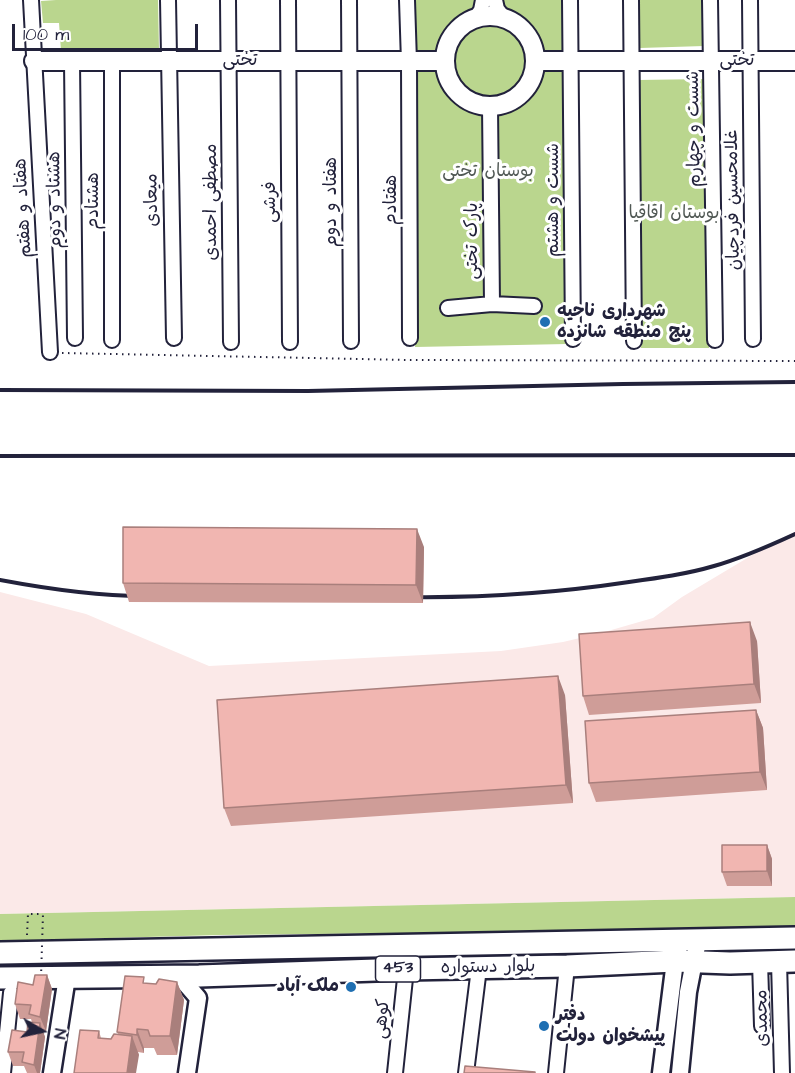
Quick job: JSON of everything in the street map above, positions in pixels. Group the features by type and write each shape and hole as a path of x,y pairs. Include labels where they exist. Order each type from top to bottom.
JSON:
{"main road":[{"path":"490,15 504,18 517,24 527,34 533,47 535,62 533,75 516,97 504,104 490,106 476,104 454,87 445,62 447,47 454,34 464,24 490,15"},
{"name":"تختی","path":"535,62 795,61"},
{"name":"تختی","path":"34,62 445,62"},
{"name":"بلوار دستواره","path":"6,985 67,977 567,966 795,938"},
{"name":"بلوار دستواره","path":"0,953 687,951 778,962"}],"street":[{"name":"هفتاد و هفتم","path":"31,0 50,352"},
{"name":"میعادی","path":"168,0 174,338"},
{"name":"مصطفی احمدی","path":"228,0 231,342"},
{"name":"فرشی","path":"288,0 290,342"},
{"name":"هفتاد و دوم","path":"349,0 351,342"},
{"name":"هفتادم","path":"407,0 410,338"},
{"path":"476,18 483,0"},
{"path":"495,0 497,9 504,18"},
{"name":"شست و هشتم","path":"570,0 573,339"},
{"path":"631,0 634,341"},
{"name":"شست و چهارم","path":"710,0 715,340"},
{"name":"غلامحسین فردچیان","path":"750,0 753,339"},
{"name":"هشتاد و دوم","path":"72,62 75,338"},
{"name":"هشتادم","path":"111,340 112,62"},
{"name":"پارک تختی","path":"490,106 492,304"},
{"path":"448,308 492,304 534,306"},
{"path":"660,1073 687,951"},
{"path":"680,1073 688,992 687,951"},
{"path":"762,1026 778,962"},
{"name":"محمدی","path":"778,962 782,1073"},
{"path":"556,1073 567,966"},
{"path":"466,1073 479,968"},
{"name":"کوهی","path":"395,1073 406,969"},
{"path":"179,976 198,998 187,1073"},
{"path":"52,1073 67,977"},
{"path":"3,1073 6,985"}],"path":[{"path":"50,352 410,360 795,361"},
{"path":"27,952 28,914 43,914 40,986"}],"shaded area":[{"path":"795,532 795,897 0,914 0,592 86,614 209,666 501,651 563,642 653,618 682,597"}],"green space":[{"path":"158,0 159,50 61,51 59,23 43,23 41,1"},
{"name":"بوستان تختی","path":"410,0 562,0 567,344 415,347"},
{"path":"638,0 703,0 704,46 640,48"},
{"name":"بوستان اقاقیا","path":"706,79 709,348 641,348 638,80"},
{"path":"795,897 795,929 219,935 0,941 0,914"}],"building":[{"path":"123,527 417,529 416,585 123,583"},
{"path":"750,622 754,684 583,696 579,634"},
{"path":"558,676 566,785 224,808 217,700"},
{"path":"756,710 760,772 589,783 585,721"},
{"path":"722,845 767,845 767,871 722,872"},
{"path":"35,975 47,975 40,1017 29,1014 31,1005 15,1004 18,982 33,985"},
{"path":"125,976 144,977 143,983 156,984 159,979 177,982 170,1036 150,1036 148,1030 137,1029 137,1035 117,1032"},
{"path":"28,1022 40,1023 34,1065 22,1062 24,1052 8,1052 12,1030 27,1032"},
{"path":"80,1030 99,1031 98,1038 111,1039 114,1034 132,1036 127,1073 74,1073"},
{"path":"465,1066 535,1072 535,1073 464,1073"}],"railway":[{"path":"0,390 308,391 795,382"},
{"path":"0,456 795,455"},
{"path":"407,597 518,594 662,577 724,563 795,534"},
{"path":"0,580 71,591 143,596"}],"place":[{"name":"شهرداری ناحیه پنج منطقه شانزده","path":"545,322"},
{"name":"ملک آباد","path":"351,987"},
{"name":"دفتر پیشخوان دولت","path":"544,1026"}]}
